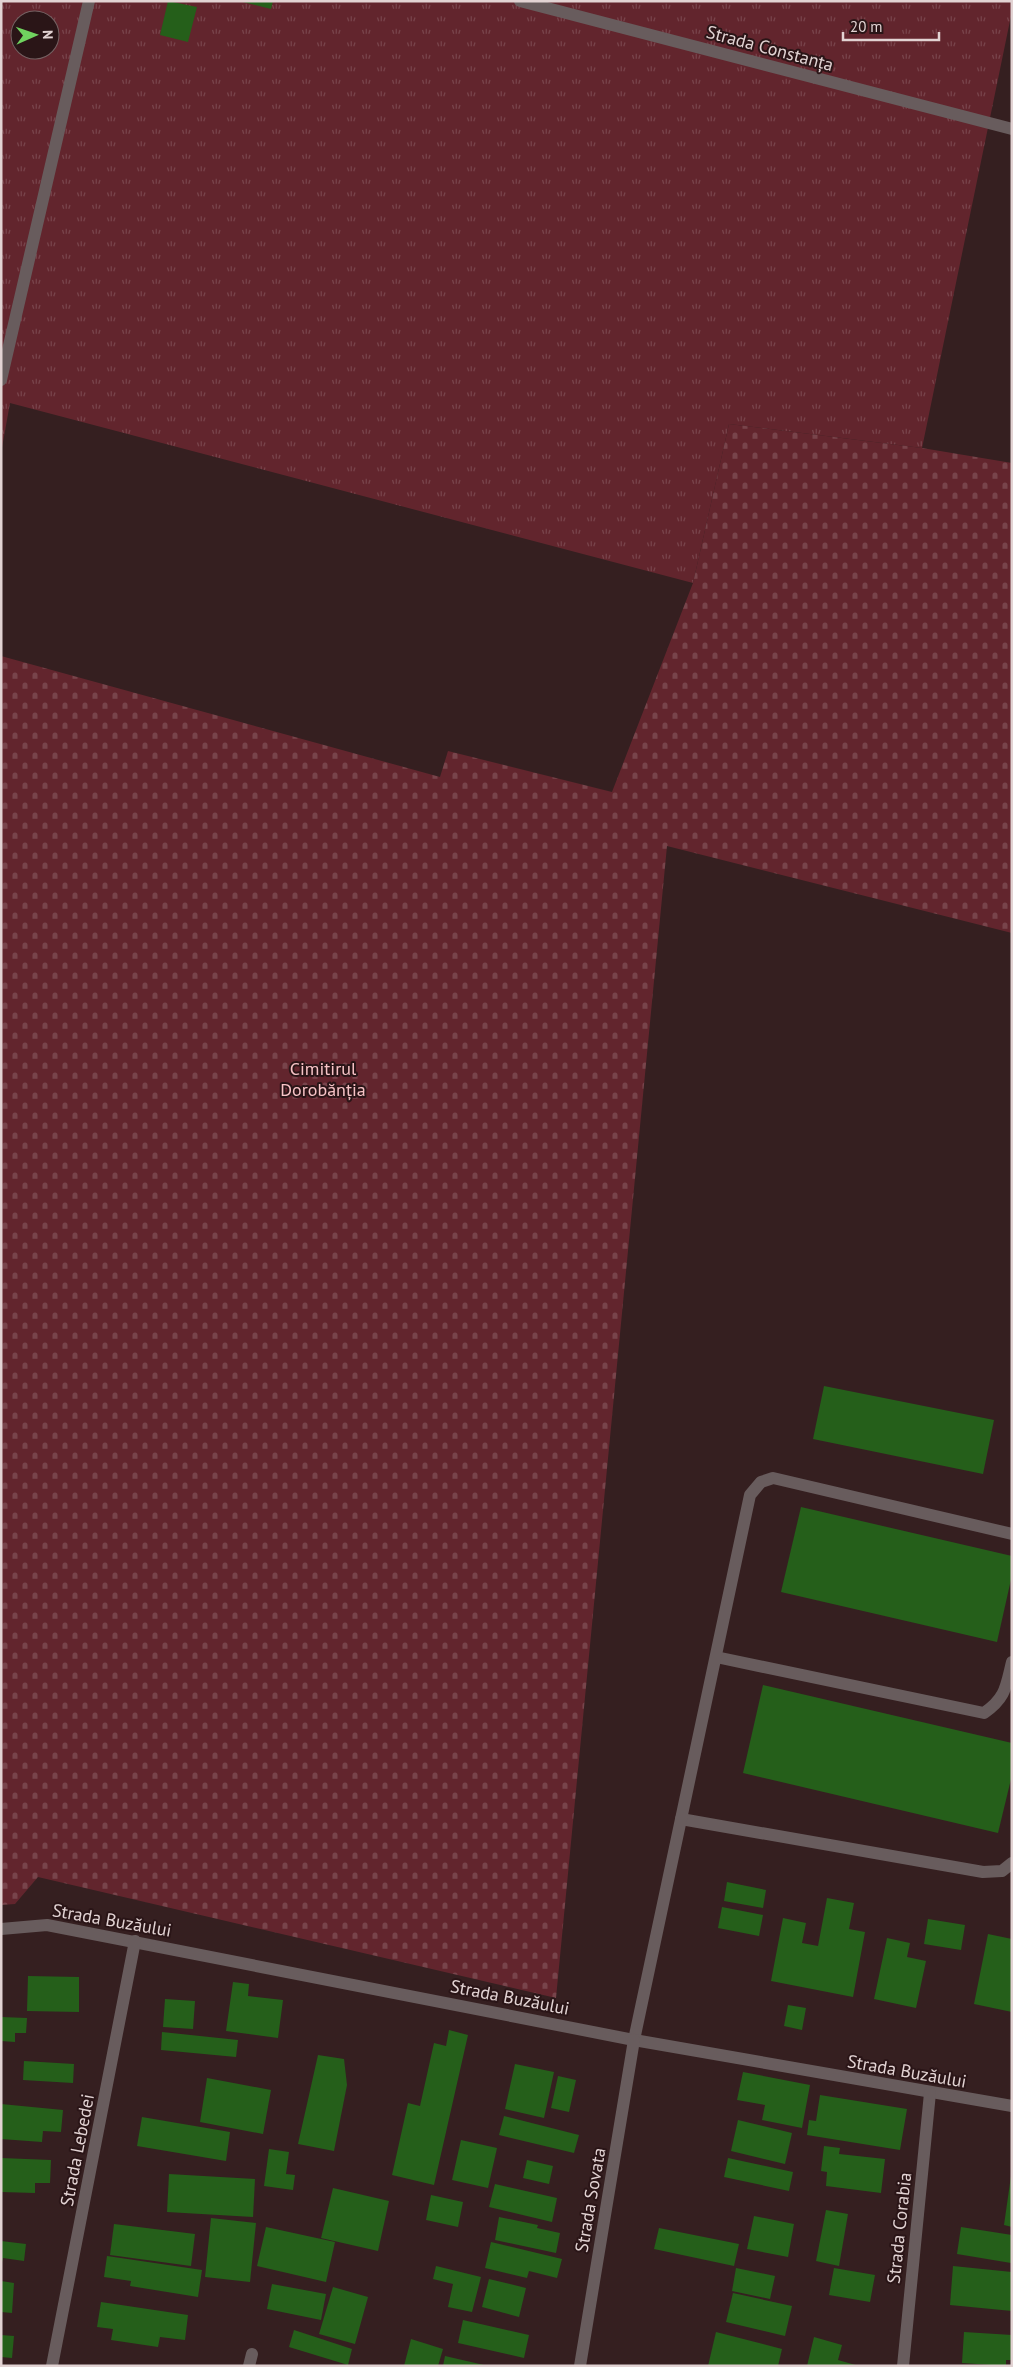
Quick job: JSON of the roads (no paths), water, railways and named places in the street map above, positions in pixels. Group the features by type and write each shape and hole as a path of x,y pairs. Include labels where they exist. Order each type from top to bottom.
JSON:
{"street":[{"path":"1,380 89,1"},
{"name":"Strada Constanța","path":"520,1 1012,130"},
{"name":"Strada Sovata","path":"580,2366 634,2040 750,1496 761,1482 773,1478 1012,1534"},
{"path":"716,1657 984,1713 998,1703 1005,1690 1012,1662"},
{"path":"681,1819 983,1872 1002,1871 1012,1863"},
{"name":"Strada Buzăului","path":"1,1929 46,1925 136,1941 634,2040 1012,2106"},
{"name":"Strada Lebedei","path":"52,2366 136,1941"},
{"name":"Strada Corabia","path":"903,2366 930,2093"}],"park label":[{"name":"Cimitirul Dorobănția","path":"323,1078"}]}
